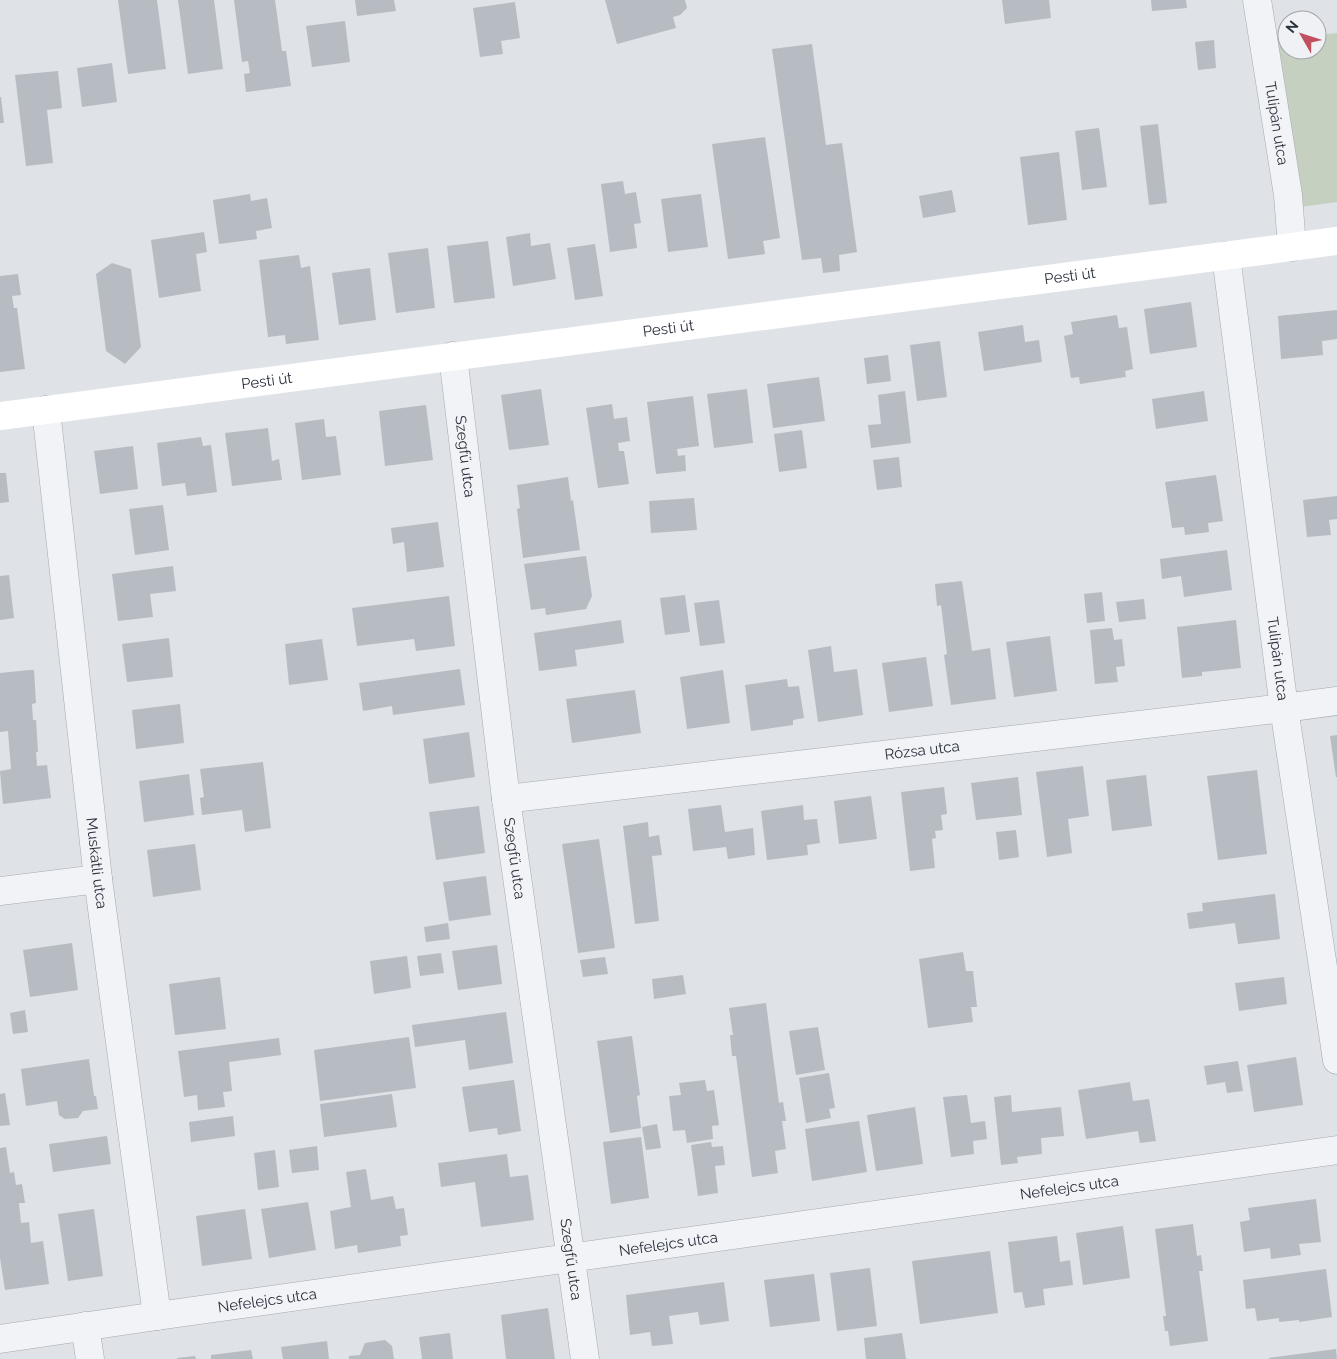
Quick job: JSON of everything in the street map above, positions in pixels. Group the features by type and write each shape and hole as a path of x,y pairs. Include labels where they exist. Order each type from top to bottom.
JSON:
{"street":[{"name":"Tulipán utca","path":"1257,0 1288,195 1292,247"},
{"name":"Pesti út","path":"0,416 1337,242"},
{"name":"Tulipán utca","path":"1226,256 1284,708 1337,1060"},
{"name":"Szegfű utca","path":"453,356 506,799 585,1359"},
{"name":"Muskátli utca","path":"46,410 98,880 156,1316"},
{"name":"Rózsa utca","path":"506,799 1337,701"},
{"path":"0,891 98,880"},
{"name":"Nefelejcs utca","path":"0,1339 1337,1150"},
{"path":"85,1326 90,1359"}],"green space":[{"path":"1337,33 1337,202 1293,208 1279,60 1327,60 1327,34"}],"building":[{"path":"118,0 157,0 166,69 128,74"},
{"path":"178,0 214,0 223,69 188,74"},
{"path":"234,0 275,0 282,51 286,51 291,86 246,92 244,74 250,73 248,61 242,62"},
{"path":"355,0 394,0 396,11 357,16"},
{"path":"605,0 685,0 687,8 680,15 673,17 676,28 617,44"},
{"path":"1002,0 1049,0 1051,18 1005,24"},
{"path":"1151,0 1186,0 1187,8 1152,11"},
{"path":"515,2 520,38 501,41 503,54 480,57 473,8"},
{"path":"345,21 350,62 312,67 306,26"},
{"path":"1214,40 1216,68 1198,70 1195,42"},
{"path":"812,44 826,145 842,143 857,252 839,255 840,271 823,273 821,258 802,260 772,49"},
{"path":"112,63 117,102 82,107 77,68"},
{"path":"58,71 62,108 47,110 53,163 26,166 15,75"},
{"path":"1,97 4,123 0,123"},
{"path":"1158,124 1167,203 1149,205 1140,126"},
{"path":"1099,128 1107,187 1082,190 1075,131"},
{"path":"765,137 780,238 763,241 765,254 728,259 712,144"},
{"path":"1059,152 1067,220 1028,225 1020,157"},
{"path":"623,181 625,194 636,192 641,223 634,224 637,248 610,252 601,184"},
{"path":"952,190 956,212 923,218 919,196"},
{"path":"250,194 251,201 267,198 272,228 256,231 257,239 219,244 213,200"},
{"path":"701,194 708,247 668,252 661,199"},
{"path":"204,232 207,252 196,254 201,291 159,298 151,240"},
{"path":"530,233 531,246 550,243 556,279 513,286 506,237"},
{"path":"488,241 495,298 454,303 447,246"},
{"path":"595,244 603,296 575,300 567,248"},
{"path":"428,248 435,308 396,313 388,253"},
{"path":"299,255 301,268 310,266 319,340 286,344 285,335 268,337 259,260"},
{"path":"112,263 131,269 141,347 125,364 106,351 96,274"},
{"path":"370,268 376,320 339,325 332,273"},
{"path":"18,274 21,295 12,296 14,308 17,308 25,369 0,372 0,276"},
{"path":"1191,302 1197,347 1150,354 1144,309"},
{"path":"1337,310 1337,339 1322,341 1323,355 1281,359 1278,316"},
{"path":"1117,315 1119,328 1127,327 1133,369 1125,371 1126,377 1080,384 1079,377 1071,378 1064,336 1073,334 1071,322"},
{"path":"1023,325 1025,342 1039,340 1042,362 984,371 978,332"},
{"path":"940,341 947,397 917,401 910,345"},
{"path":"888,355 891,381 867,384 864,358"},
{"path":"819,377 825,421 773,428 767,384"},
{"path":"541,389 549,445 509,450 501,395"},
{"path":"747,389 753,443 714,448 707,394"},
{"path":"905,391 911,443 871,448 868,425 881,424 878,395"},
{"path":"1204,391 1208,421 1156,429 1152,399"},
{"path":"693,396 699,446 677,449 678,456 685,455 686,471 656,474 647,402"},
{"path":"612,404 614,419 627,417 630,441 618,443 619,451 624,451 629,484 598,488 586,408"},
{"path":"426,405 433,460 385,466 379,411"},
{"path":"324,419 326,437 336,436 341,475 302,480 295,423"},
{"path":"268,428 272,461 279,459 282,480 232,486 225,433"},
{"path":"802,430 807,468 779,472 774,434"},
{"path":"201,437 203,446 211,445 217,492 187,496 185,483 162,486 157,443"},
{"path":"133,446 138,489 100,494 94,451"},
{"path":"899,457 902,487 877,490 873,460"},
{"path":"0,473 6,473 9,502 0,503"},
{"path":"1216,475 1223,521 1208,523 1209,532 1185,535 1184,527 1172,528 1165,482"},
{"path":"568,477 580,550 523,558 517,509 520,508 517,485"},
{"path":"1337,496 1337,519 1329,520 1331,535 1307,537 1303,500"},
{"path":"694,498 697,530 651,533 649,501"},
{"path":"163,505 169,550 135,555 129,509"},
{"path":"438,522 444,567 407,572 404,542 393,544 391,528"},
{"path":"1227,550 1232,590 1184,597 1181,576 1162,579 1160,559"},
{"path":"586,556 592,596 586,609 546,615 545,608 531,610 524,564"},
{"path":"173,566 176,591 150,594 153,617 118,621 112,574"},
{"path":"9,575 14,618 0,620 0,576"},
{"path":"962,581 972,651 990,648 996,699 951,705 944,655 947,654 941,605 937,606 935,584"},
{"path":"1102,592 1105,621 1087,623 1084,594"},
{"path":"685,595 690,632 665,635 660,598"},
{"path":"449,596 455,646 416,651 414,639 357,646 352,608"},
{"path":"1144,599 1146,619 1119,622 1116,602"},
{"path":"719,600 725,643 700,646 694,603"},
{"path":"621,620 624,643 575,650 577,666 539,671 534,633"},
{"path":"1236,620 1241,668 1202,672 1202,676 1182,678 1177,627"},
{"path":"1112,628 1114,640 1122,639 1125,666 1116,667 1118,682 1095,684 1090,630"},
{"path":"1050,636 1057,691 1014,697 1006,642"},
{"path":"169,638 173,677 127,682 122,644"},
{"path":"322,639 328,680 289,685 285,644"},
{"path":"831,646 834,672 857,669 863,715 818,722 808,650"},
{"path":"926,657 933,706 889,712 882,663"},
{"path":"460,669 465,705 393,715 392,706 363,711 359,683"},
{"path":"34,670 36,703 32,704 33,720 36,720 37,766 47,765 51,798 3,804 0,771 11,769 8,731 0,732 0,673"},
{"path":"723,670 730,723 687,729 680,677"},
{"path":"787,679 788,687 799,686 804,718 793,720 793,725 751,731 745,685"},
{"path":"635,690 641,733 572,743 566,699"},
{"path":"180,704 184,743 136,749 132,710"},
{"path":"469,732 475,777 429,784 423,739"},
{"path":"1337,735 1337,777 1336,777 1330,736"},
{"path":"263,762 271,828 245,832 242,810 202,815 200,798 204,797 200,769"},
{"path":"1083,766 1089,816 1068,819 1072,853 1047,857 1036,772"},
{"path":"1257,770 1267,854 1218,860 1207,776"},
{"path":"189,774 194,815 144,822 139,781"},
{"path":"1146,775 1152,826 1112,831 1106,780"},
{"path":"1018,777 1022,815 976,820 971,783"},
{"path":"944,787 947,814 941,815 943,830 935,831 936,838 932,839 935,868 910,871 901,792"},
{"path":"871,796 877,839 839,844 834,801"},
{"path":"721,805 725,832 753,828 755,855 728,859 726,847 693,851 688,809"},
{"path":"803,805 804,820 817,819 820,843 807,845 808,855 767,860 761,811"},
{"path":"479,806 485,853 436,860 429,812"},
{"path":"648,822 649,837 659,835 662,855 652,856 659,921 635,924 623,826"},
{"path":"1016,830 1019,857 999,860 996,832"},
{"path":"599,839 615,948 578,953 562,844"},
{"path":"195,844 201,890 153,897 147,850"},
{"path":"486,876 491,915 449,921 443,882"},
{"path":"1275,894 1280,939 1238,944 1235,923 1189,929 1187,913 1203,911 1202,903"},
{"path":"448,923 450,939 426,942 424,927"},
{"path":"72,943 78,990 30,997 23,950"},
{"path":"497,945 502,984 458,990 452,951"},
{"path":"963,952 966,971 973,971 977,1007 971,1007 973,1022 928,1028 919,959"},
{"path":"441,953 444,973 420,976 417,956"},
{"path":"407,956 411,988 374,994 370,961"},
{"path":"605,957 608,974 583,977 580,960"},
{"path":"683,975 686,994 654,999 652,979"},
{"path":"220,977 226,1029 175,1035 169,984"},
{"path":"1284,977 1287,1004 1239,1011 1235,983"},
{"path":"766,1003 779,1103 783,1102 786,1121 782,1121 786,1149 775,1151 778,1173 752,1177 736,1056 732,1056 730,1035 733,1035 729,1008"},
{"path":"25,1010 28,1032 13,1034 10,1013"},
{"path":"506,1012 513,1063 469,1070 465,1040 415,1047 412,1025"},
{"path":"818,1027 825,1070 796,1075 789,1031"},
{"path":"632,1036 640,1095 637,1096 641,1128 610,1133 597,1041"},
{"path":"409,1037 416,1088 320,1101 314,1050"},
{"path":"279,1038 281,1055 229,1062 232,1091 223,1092 225,1107 198,1110 197,1095 184,1097 178,1051"},
{"path":"1296,1057 1303,1105 1254,1112 1247,1065"},
{"path":"89,1059 94,1096 96,1096 98,1109 83,1111 78,1118 65,1119 59,1115 57,1101 26,1106 21,1069"},
{"path":"1238,1061 1243,1091 1227,1093 1225,1082 1207,1085 1204,1066"},
{"path":"829,1073 835,1108 829,1109 831,1118 806,1123 799,1078"},
{"path":"514,1080 521,1131 498,1135 497,1128 469,1132 462,1087"},
{"path":"705,1080 707,1091 714,1090 719,1125 712,1126 713,1139 687,1143 685,1130 673,1131 669,1096 681,1095 679,1083"},
{"path":"1130,1082 1133,1101 1149,1099 1156,1141 1140,1143 1138,1131 1086,1139 1078,1090"},
{"path":"5,1093 10,1125 0,1126 0,1094"},
{"path":"392,1094 397,1127 324,1137 320,1104"},
{"path":"967,1095 971,1123 985,1121 987,1139 973,1141 974,1154 951,1157 943,1097"},
{"path":"1011,1095 1012,1112 1061,1107 1064,1136 1041,1138 1042,1154 1017,1157 1018,1163 1001,1165 994,1097"},
{"path":"915,1107 923,1164 876,1171 867,1115"},
{"path":"233,1116 235,1136 191,1142 189,1122"},
{"path":"859,1121 867,1172 812,1181 805,1129"},
{"path":"657,1124 661,1148 646,1150 642,1127"},
{"path":"107,1136 111,1164 53,1172 49,1144"},
{"path":"641,1137 649,1198 611,1204 603,1142"},
{"path":"711,1142 712,1147 723,1146 725,1165 715,1166 718,1193 698,1196 691,1145"},
{"path":"317,1146 319,1170 292,1173 289,1150"},
{"path":"6,1147 10,1173 14,1172 16,1185 22,1184 25,1203 19,1203 21,1223 29,1222 31,1243 43,1241 49,1284 5,1290 0,1258 0,1148"},
{"path":"275,1150 279,1187 258,1190 254,1153"},
{"path":"507,1154 510,1177 528,1175 534,1220 481,1227 475,1182 441,1187 438,1163"},
{"path":"366,1169 371,1200 393,1196 396,1209 404,1208 408,1235 400,1236 401,1246 358,1253 357,1245 335,1249 330,1211 351,1207 346,1172"},
{"path":"1316,1199 1321,1242 1299,1244 1301,1255 1271,1259 1270,1248 1244,1252 1240,1222 1250,1220 1248,1208"},
{"path":"308,1202 316,1250 269,1258 261,1209"},
{"path":"94,1209 103,1276 68,1281 58,1214"},
{"path":"245,1209 252,1259 202,1266 196,1216"},
{"path":"1193,1224 1197,1256 1201,1255 1203,1271 1199,1271 1208,1341 1170,1346 1163,1316 1166,1316 1155,1229"},
{"path":"1123,1226 1130,1278 1083,1285 1076,1233"},
{"path":"1057,1236 1060,1262 1070,1260 1073,1285 1043,1289 1045,1305 1025,1308 1022,1292 1014,1293 1008,1242"},
{"path":"990,1251 998,1313 920,1324 912,1261"},
{"path":"870,1268 877,1326 837,1331 830,1273"},
{"path":"1326,1269 1332,1317 1299,1322 1299,1320 1279,1322 1279,1318 1257,1321 1255,1308 1246,1309 1243,1280"},
{"path":"814,1274 820,1321 770,1327 764,1280"},
{"path":"724,1282 729,1321 700,1325 698,1312 669,1316 673,1344 652,1346 650,1332 630,1335 626,1295"},
{"path":"548,1308 555,1359 506,1359 501,1315"},
{"path":"450,1333 453,1359 422,1359 419,1337"},
{"path":"902,1333 906,1359 866,1359 864,1338"},
{"path":"385,1340 392,1346 394,1359 349,1359 349,1356 360,1355 365,1343"},
{"path":"327,1341 329,1359 283,1359 281,1347"},
{"path":"1336,1349 1337,1359 1269,1359 1269,1358"},
{"path":"251,1350 253,1359 211,1359 211,1355"},
{"path":"195,1356 196,1359 177,1359 177,1358"}]}
